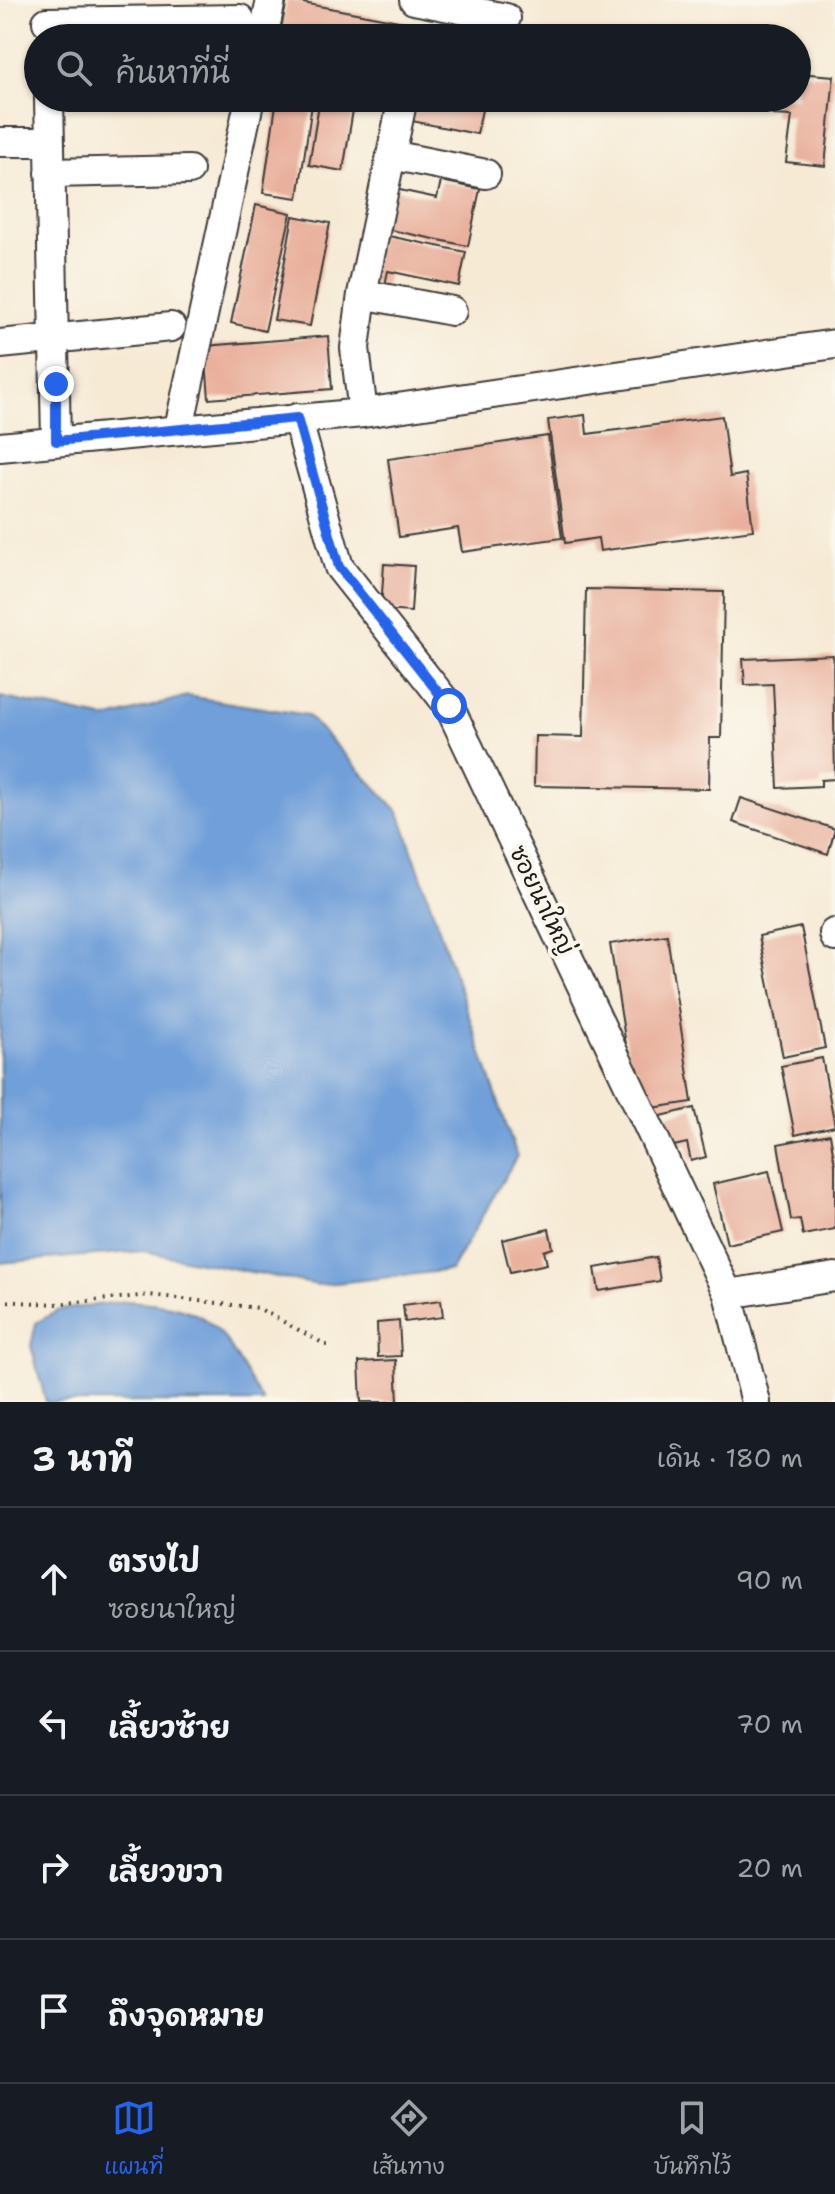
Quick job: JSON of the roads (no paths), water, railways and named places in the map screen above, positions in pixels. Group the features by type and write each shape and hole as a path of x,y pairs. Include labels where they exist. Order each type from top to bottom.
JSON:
{"street":[{"path":"266,24 271,0"},
{"path":"414,0 506,18"},
{"path":"47,20 240,19"},
{"path":"49,112 56,441"},
{"path":"179,428 247,112"},
{"path":"363,413 355,348 362,294 400,112"},
{"path":"0,142 50,142"},
{"path":"391,155 486,174"},
{"path":"50,173 189,170"},
{"path":"362,294 452,311"},
{"path":"0,344 171,327"},
{"path":"0,447 363,413 835,344"},
{"name":"ซอยนาใหญ่","path":"297,418 339,567 449,706 728,1294 756,1402"},
{"path":"728,1294 835,1277"}],"water":[{"path":"187,696 307,715 399,812 517,1156 451,1270 318,1285 143,1251 0,1263 0,697 107,719"},
{"path":"126,1301 181,1308 213,1326 225,1339 263,1402 46,1402 31,1346 36,1323 59,1310"}]}
